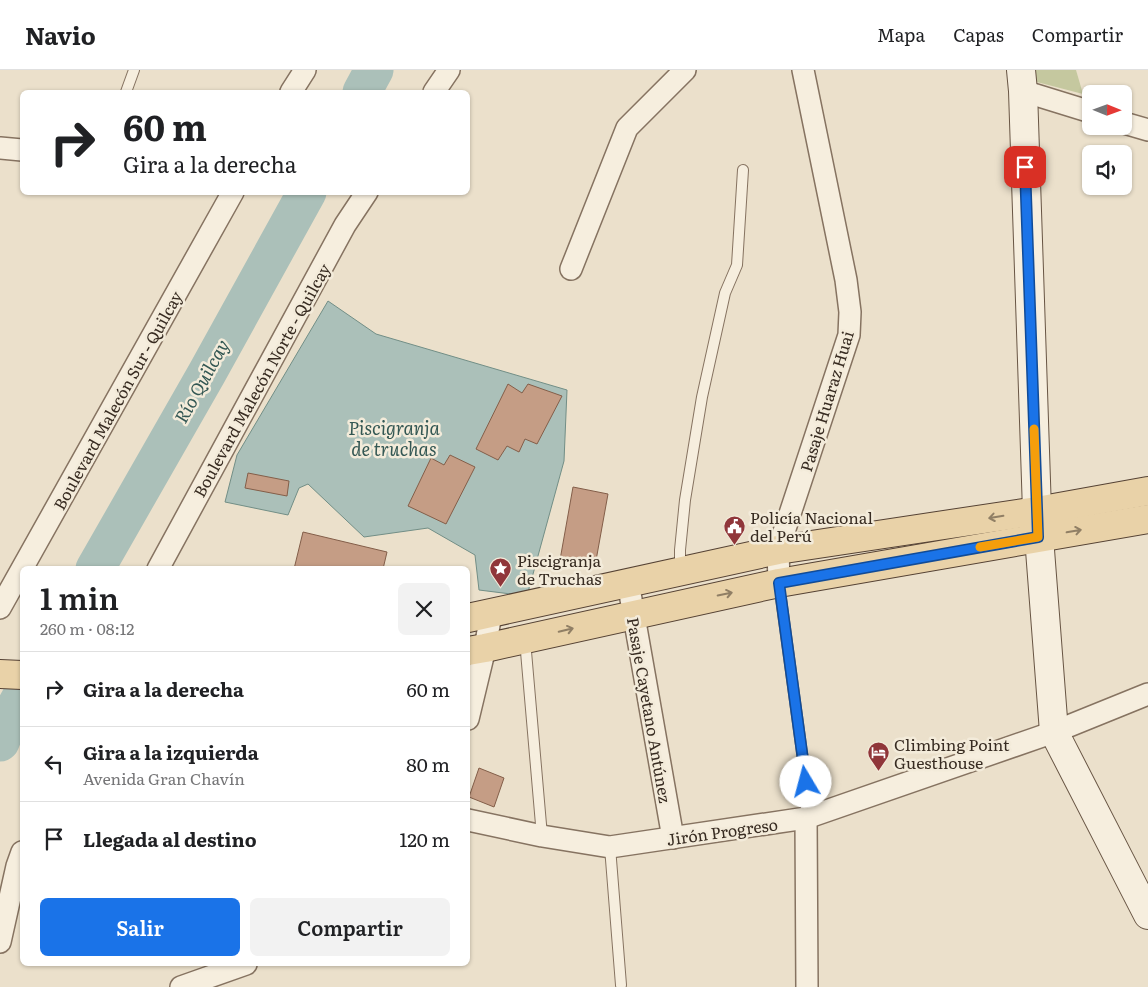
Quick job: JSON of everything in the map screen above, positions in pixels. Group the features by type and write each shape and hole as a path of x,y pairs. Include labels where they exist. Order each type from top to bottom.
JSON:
{"main road":[{"path":"1022,80 1037,524 1054,732 1148,915"},
{"path":"476,650 1037,524 1148,491"},
{"path":"479,616 680,570 778,550 1037,524 1148,519"},
{"path":"0,674 20,675"}],"street":[{"path":"292,90 305,70"},
{"path":"435,90 449,70"},
{"path":"571,269 627,128 685,70"},
{"name":"Pasaje Huaraz Huai","path":"779,583 778,550 849,335 850,312 846,280 803,70"},
{"path":"1022,80 1082,108"},
{"path":"1132,125 1148,130"},
{"path":"0,148 20,150"},
{"name":"Boulevard Malecón Sur - Quilcay","path":"24,566 231,195"},
{"name":"Boulevard Malecón Norte - Quilcay","path":"160,566 345,225 365,195"},
{"name":"Boulevard Malecón Sur - Quilcay","path":"0,608 20,572"},
{"name":"Pasaje Cayetano Antúnez","path":"628,582 673,838"},
{"path":"470,702 479,616"},
{"name":"Jirón Progreso","path":"470,820 542,836 610,847 806,818 1054,732 1148,694"},
{"path":"806,818 807,987"},
{"path":"0,942 16,866 20,857"},
{"path":"181,987 240,966"}],"lane":[{"path":"127,90 134,70"},
{"path":"680,570 685,500 702,397 725,293 738,265 743,170"},
{"path":"779,583 806,782 806,818"},
{"path":"525,639 542,836"},
{"path":"610,847 621,985"}],"green space":[{"path":"1033,70 1076,70 1082,94 1033,81"}],"water":[{"name":"Piscigranja de truchas","path":"328,301 376,334 567,390 564,461 527,596 479,590 475,555 428,528 364,537 308,484 299,488 288,515 225,502 237,455"}],"building":[{"path":"508,384 522,393 528,384 562,396 537,444 525,439 519,452 507,446 498,460 476,449"},
{"path":"450,455 475,467 446,524 408,506 431,458 444,465"},
{"path":"248,473 289,481 287,496 245,488"},
{"path":"573,487 608,494 595,566 560,560"},
{"path":"303,532 387,552 384,566 295,566"},
{"path":"479,768 504,778 494,807 470,797"}],"waterway":[{"name":"Río Quilcay","path":"363,90 374,70"},
{"name":"Río Quilcay","path":"97,566 207,373 305,195"},
{"name":"Río Quilcay","path":"0,742 10,717 20,700"}],"slow traffic":[{"path":"980,547 1038,537 1034,429"}],"place":[{"name":"Policía Nacional del Perú","path":"734,545"},
{"name":"Piscigranja de Truchas","path":"501,588"},
{"name":"Climbing Point Guesthouse","path":"878,772"}],"route":[{"path":"806,782 779,583 1038,537 1025,167"}]}
